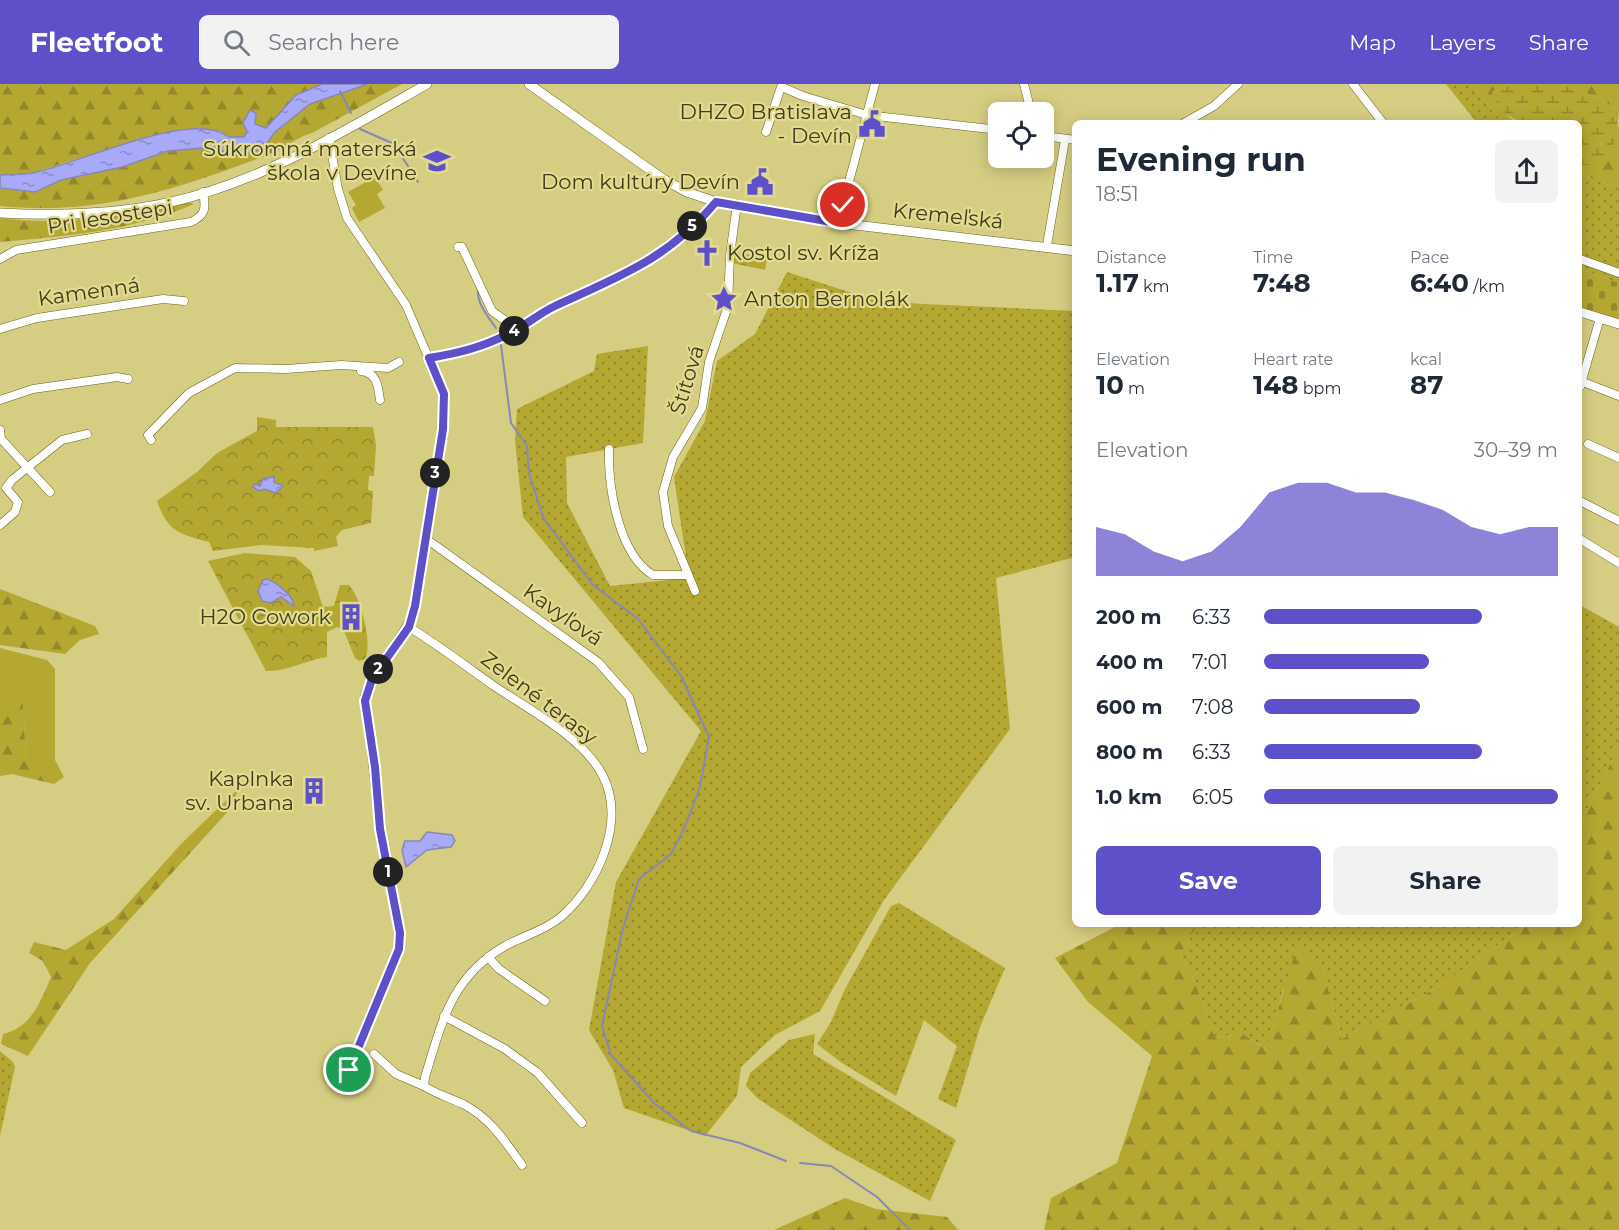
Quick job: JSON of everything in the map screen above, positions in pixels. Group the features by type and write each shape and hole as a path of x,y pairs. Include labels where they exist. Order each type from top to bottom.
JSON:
{"street":[{"path":"0,213 83,215 168,203 198,194 261,171 329,138 427,84"},
{"name":"Kremeľská","path":"529,84 663,179 687,192 716,202 838,223 1047,245 1072,250"},
{"path":"838,223 875,84"},
{"path":"1024,84 1028,102"},
{"path":"1189,120 1214,106 1231,93 1238,84"},
{"path":"1353,84 1381,120"},
{"path":"766,132 782,85 867,116 988,129"},
{"path":"329,138 338,189 347,218 406,305 444,394 443,429 415,606 409,627 374,675 365,701 375,767 380,829 400,933 399,949 368,1020 345,1084"},
{"path":"1054,138 1072,140"},
{"path":"1047,245 1065,140"},
{"name":"Pri lesostepi","path":"0,259 15,250 191,222 201,218 206,209 198,194"},
{"path":"429,358 469,352 517,329 552,307 621,277 670,247 716,202"},
{"name":"Štítová","path":"695,591 668,526 663,492 673,457 702,408 709,362 728,306 730,255 737,204"},
{"path":"458,247 462,247 492,310 517,329"},
{"path":"1582,259 1619,273"},
{"name":"Kamenná","path":"0,329 37,318 163,299 184,301"},
{"path":"1582,313 1619,324"},
{"path":"1582,381 1600,318"},
{"path":"151,441 148,435 189,393 235,368 286,369 341,365 388,368 399,362"},
{"path":"341,365 344,370 373,374 380,400"},
{"path":"0,400 33,389 117,377 128,379"},
{"path":"1582,384 1619,396"},
{"path":"0,430 1,440 50,492"},
{"path":"0,525 15,512 18,502 6,488 62,440 87,434"},
{"path":"1588,444 1619,458"},
{"path":"609,448 611,495 632,552 653,574 688,575"},
{"path":"1582,502 1619,521"},
{"name":"Kavyľová","path":"425,540 598,662 629,697 643,749"},
{"path":"1582,540 1619,563"},
{"name":"Zelené terasy","path":"409,627 580,746 602,775 609,792 610,827 607,843 584,891 559,918 488,957 456,991 444,1016 424,1086"},
{"path":"488,957 499,969 545,1001"},
{"path":"444,1016 506,1049 538,1073 582,1123"},
{"path":"375,1054 396,1074 464,1105 492,1124 522,1164"}],"green space":[{"path":"0,84 322,84 296,95 266,128 259,127 255,123 256,113 248,115 243,123 247,131 244,137 229,137 221,131 152,135 36,172 0,175"},
{"path":"368,84 402,84 275,152 185,184 125,200 95,205 33,208 0,206 0,188 35,192 61,180 122,167 168,151 214,147 242,156 263,148 275,132 310,104"},
{"path":"1446,84 1472,84 1501,120 1475,120"},
{"path":"1472,84 1512,84 1492,92 1513,120 1501,120"},
{"path":"1512,84 1561,84 1605,101 1619,113 1616,138 1606,165 1582,165 1582,120 1517,120 1507,115 1492,92"},
{"path":"1561,84 1619,84 1619,113 1605,101"},
{"path":"1619,123 1619,189 1582,175 1582,165 1606,165"},
{"path":"1582,175 1619,189 1619,283 1582,270"},
{"path":"375,177 383,190 377,194 385,208 359,222 352,208 356,205 348,192"},
{"path":"184,201 194,204 123,226 99,231 0,242 0,218 46,221 93,218"},
{"path":"732,251 767,259 765,270 732,263"},
{"path":"1582,270 1619,283 1619,319 1582,308"},
{"path":"787,272 880,302 1072,311 1072,558 996,578 1010,729 884,900 820,1011 775,1035 741,1067 737,1096 705,1136 624,1108 613,1070 589,1030 616,882 701,731 523,517 515,440 517,409 594,371 597,354 648,346 643,443 566,457 567,503 610,586 689,578 674,477 705,421 717,361 755,334"},
{"path":"257,417 276,420 276,427 373,427 376,445 374,476 369,476 368,490 373,491 371,523 342,530 336,537 338,546 314,551 314,548 261,545 213,551 209,542 182,534 170,525 157,501 197,472 217,453 257,431"},
{"path":"245,553 295,557 311,571 323,607 334,606 340,585 349,585 358,600 367,632 368,643 365,659 359,661 355,658 344,631 337,627 327,632 327,657 282,670 266,671 208,561"},
{"path":"0,589 95,626 99,634 80,640 65,654 0,645"},
{"path":"1582,606 1619,627 1619,747 1582,819"},
{"path":"0,648 47,660 55,669 55,760 64,777 26,763 23,698 0,696"},
{"path":"0,696 23,697 26,762 64,777 54,784 12,774 0,776"},
{"path":"1619,747 1619,1230 1044,1230 1051,1198 1117,1163 1152,1056 1088,1002 1055,958 1113,927 1196,927 1180,956 1193,977 1215,1037 1243,1034 1266,1049 1297,946 1322,967 1342,1039 1435,989 1524,927 1582,927 1582,819"},
{"path":"238,789 232,807 90,963 28,1056 1,1044 3,1034 21,1026 34,1012 51,977 43,961 29,953 34,942 66,950 114,919 181,844"},
{"path":"899,903 1005,968 980,1027 956,1108 938,1099 957,1046 924,1020 896,1096 842,1063 817,1044 831,1022 844,991 891,906"},
{"path":"1196,927 1524,927 1435,989 1342,1039 1322,967 1283,990 1267,1049 1243,1034 1215,1037 1193,977 1180,956"},
{"path":"815,1034 813,1054 956,1140 930,1201 835,1149 757,1098 746,1086 750,1073 789,1040"},
{"path":"0,1051 13,1062 15,1067 0,1136"},
{"path":"845,1198 876,1209 947,1217 958,1230 774,1230"}],"water":[{"path":"322,84 368,84 310,104 275,132 263,148 242,156 214,147 168,151 122,167 61,180 35,192 0,188 0,175 37,172 164,133 190,129 212,130 229,137 244,137 247,131 243,123 250,110 256,113 255,124 266,128 296,95"},
{"path":"274,476 274,482 283,486 276,493 264,489 259,491 253,487 255,484 260,486 263,479"},
{"path":"267,579 284,590 294,606 281,597 271,603 262,601 258,591 263,580"},
{"path":"427,832 452,835 455,841 451,847 427,850 406,867 402,850 405,841 420,841"}],"waterway":[{"path":"340,91 351,113"},
{"path":"360,129 394,144 418,182"},
{"path":"478,291 481,306 496,328"},
{"path":"501,345 511,423 527,446 529,474 544,519 593,585 638,619 681,676 709,737 700,787 684,829 671,854 639,879 623,928 602,1026 611,1055 655,1104 691,1131 740,1143 786,1161"},
{"path":"800,1163 831,1166 877,1197 910,1230"}],"place":[{"name":"DHZO Bratislava - Devín","path":"872,124"},
{"name":"Súkromná materská škola v Devíne","path":"437,161"},
{"name":"Dom kultúry Devín","path":"760,182"},
{"name":"Kostol sv. Kríža","path":"707,253"},
{"name":"Anton Bernolák","path":"724,299"},
{"name":"H2O Cowork","path":"351,617"},
{"name":"Kaplnka sv. Urbana","path":"314,791"}],"route":[{"path":"349,1070 399,949 400,933 383,850 365,695 378,669 409,627 415,606 443,429 444,394 429,358 469,352 511,333 552,307 621,277 649,262 704,217 716,202 838,223 843,205"}]}
